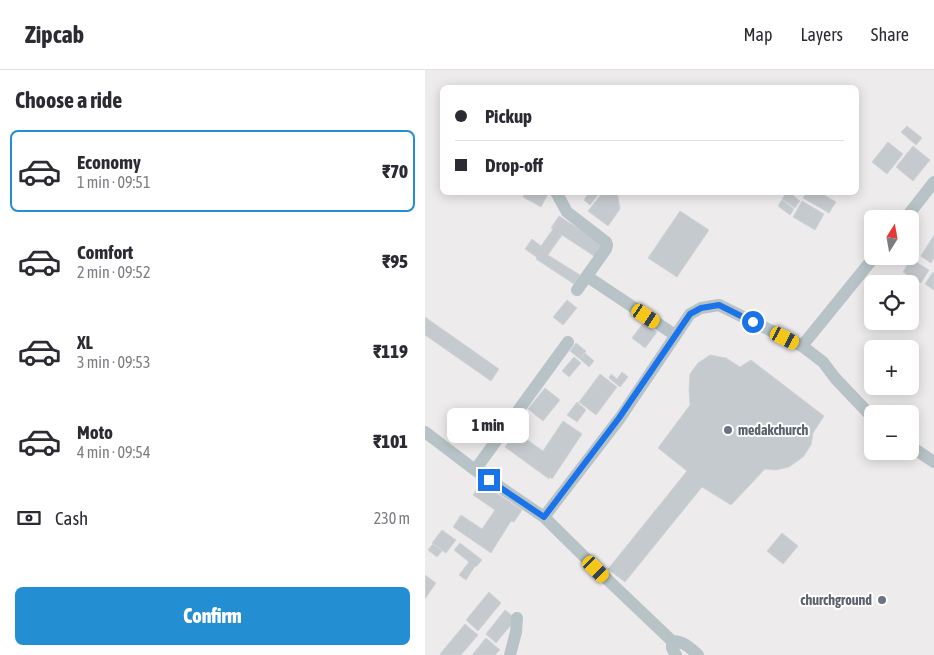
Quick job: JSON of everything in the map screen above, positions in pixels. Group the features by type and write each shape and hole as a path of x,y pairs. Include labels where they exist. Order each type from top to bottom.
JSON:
{"street":[{"path":"912,210 934,182"},
{"path":"557,195 567,212 606,242 607,245 577,290"},
{"path":"802,346 868,265"},
{"path":"587,277 675,335"},
{"path":"544,517 619,418 690,314 701,308 719,305 802,346 823,362 835,378 864,409"},
{"path":"475,470 568,342"},
{"path":"427,438 544,517 672,641 679,641 687,645 698,655"},
{"path":"919,452 934,462"},
{"path":"510,655 516,632 517,618"},
{"path":"672,641 671,648 676,655"}],"building":[{"path":"907,126 922,138 916,145 901,132"},
{"path":"888,142 903,154 887,174 872,162"},
{"path":"913,146 930,160 913,181 896,167"},
{"path":"524,195 547,195 541,207 523,197"},
{"path":"587,195 598,195 590,205 584,200"},
{"path":"601,195 618,195 620,209 608,226 588,211"},
{"path":"785,195 793,195 800,201 795,208 782,199"},
{"path":"804,195 824,195 836,202 829,213 803,198"},
{"path":"782,200 794,209 790,215 778,206"},
{"path":"802,201 824,214 815,230 793,217"},
{"path":"680,211 709,230 677,277 648,258"},
{"path":"559,216 605,246 597,258 562,235 548,255 580,275 574,284 536,259 535,256 525,249 532,239 541,246 553,229 551,228"},
{"path":"934,235 934,258 931,263 921,256"},
{"path":"919,264 929,270 921,283 919,282 919,275 908,275 903,272 907,265"},
{"path":"934,273 934,290 925,284"},
{"path":"567,300 577,308 563,325 553,317"},
{"path":"425,317 499,369 491,381 425,335"},
{"path":"644,322 657,332 645,348 632,338"},
{"path":"576,343 586,351 580,359 570,351"},
{"path":"585,353 594,361 589,367 580,359"},
{"path":"710,355 726,358 740,367 751,360 824,416 813,433 811,445 803,457 789,467 776,470 765,469 731,505 702,487 625,582 608,569 687,471 658,448 690,405 690,374 698,363"},
{"path":"574,357 581,363 569,377 562,371"},
{"path":"622,372 628,377 620,387 609,378 611,374 617,379"},
{"path":"600,374 617,387 596,415 579,402"},
{"path":"545,388 560,400 543,421 528,409"},
{"path":"577,402 586,410 577,422 567,415"},
{"path":"563,421 582,434 552,479 550,477 549,479 505,447 516,432 543,451"},
{"path":"481,483 522,510 514,522 511,521 491,553 453,527 461,515 482,529 495,510 473,495"},
{"path":"442,530 456,540 446,553 432,543"},
{"path":"782,533 798,546 783,564 767,551"},
{"path":"460,543 482,560 475,566 466,580 459,575 469,562 454,550"},
{"path":"433,544 442,551 437,557 428,550"},
{"path":"425,575 436,583 425,599"},
{"path":"489,592 501,603 478,631 466,620"},
{"path":"505,610 516,619 496,643 486,634"},
{"path":"465,624 478,635 461,655 441,655 440,654"},
{"path":"486,638 500,650 495,655 472,655"}],"place":[{"name":"medakchurch","path":"728,430"},
{"name":"churchground","path":"882,600"}],"route":[{"path":"489,480 544,517 619,418 690,314 701,308 719,305 753,322"}]}
